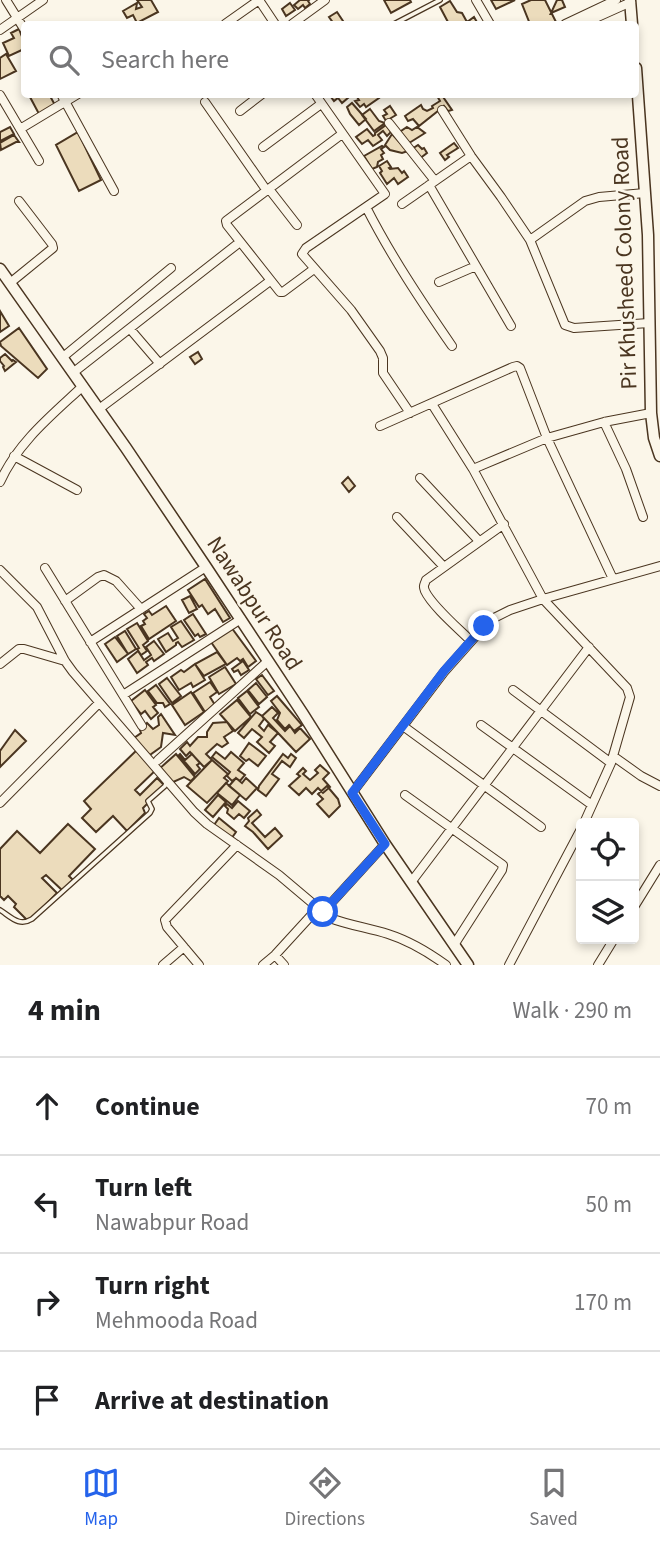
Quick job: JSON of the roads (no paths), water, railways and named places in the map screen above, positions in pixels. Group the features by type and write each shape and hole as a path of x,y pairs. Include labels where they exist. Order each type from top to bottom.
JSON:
{"street":[{"path":"6,0 21,23"},
{"path":"0,30 43,0"},
{"path":"229,21 259,0 273,21"},
{"path":"296,21 325,0"},
{"path":"476,0 488,21"},
{"path":"571,21 616,0"},
{"path":"589,21 632,1 632,21"},
{"path":"0,95 39,161"},
{"path":"20,129 63,98 114,191"},
{"path":"240,111 257,98"},
{"path":"317,98 385,193 302,251 304,257 351,310 380,351 383,373 410,413"},
{"name":"Pir Khusheed Colony Road","path":"637,98 648,235 654,419 660,456"},
{"path":"205,102 268,190 297,225"},
{"path":"263,147 321,104"},
{"path":"442,110 530,240 565,325 574,328 649,323"},
{"path":"389,123 432,183 511,326"},
{"path":"314,269 283,292 277,290 226,221 342,134"},
{"path":"402,204 471,156"},
{"path":"530,240 585,201 599,197 645,193"},
{"path":"10,283 53,248 19,201"},
{"path":"366,207 405,278 452,346"},
{"path":"74,372 240,242"},
{"path":"439,282 476,266"},
{"path":"63,357 171,268"},
{"name":"Nawabpur Road","path":"0,269 74,372 241,619 385,844 468,965"},
{"path":"99,409 270,281"},
{"path":"130,329 160,364"},
{"path":"380,426 517,366 547,438 613,579"},
{"path":"0,482 14,456 35,432 83,387"},
{"path":"432,404 473,469 543,599 627,688 631,697 612,759 586,818"},
{"path":"473,469 547,438 604,422 654,419"},
{"path":"604,422 626,469 643,517"},
{"path":"14,456 77,490"},
{"path":"420,478 480,541"},
{"path":"397,517 444,567"},
{"path":"471,641 441,611 424,589 426,580 504,524"},
{"path":"352,793 444,671 490,620 543,599 660,566"},
{"path":"90,642 206,567"},
{"path":"45,568 142,726"},
{"path":"0,570 37,607 65,662 207,824 279,875 330,918 390,934 414,944 446,965"},
{"path":"65,601 104,575 117,581 141,609"},
{"path":"123,695 241,619"},
{"path":"412,881 589,647"},
{"path":"0,664 19,649 65,662"},
{"path":"159,760 268,661"},
{"path":"513,690 612,759 660,786"},
{"path":"0,803 99,703"},
{"path":"481,725 592,805"},
{"path":"403,726 541,828"},
{"path":"405,795 503,865 454,945"},
{"path":"509,965 576,838"},
{"path":"263,965 385,844"},
{"path":"199,965 167,927 165,920 237,845"},
{"path":"639,899 660,865"},
{"path":"598,965 611,944"},
{"path":"163,965 184,947"},
{"path":"275,955 285,965"}],"lane":[{"path":"400,21 440,0"},
{"path":"0,910 19,923 32,919 150,813 152,810 148,801 167,781"}]}
